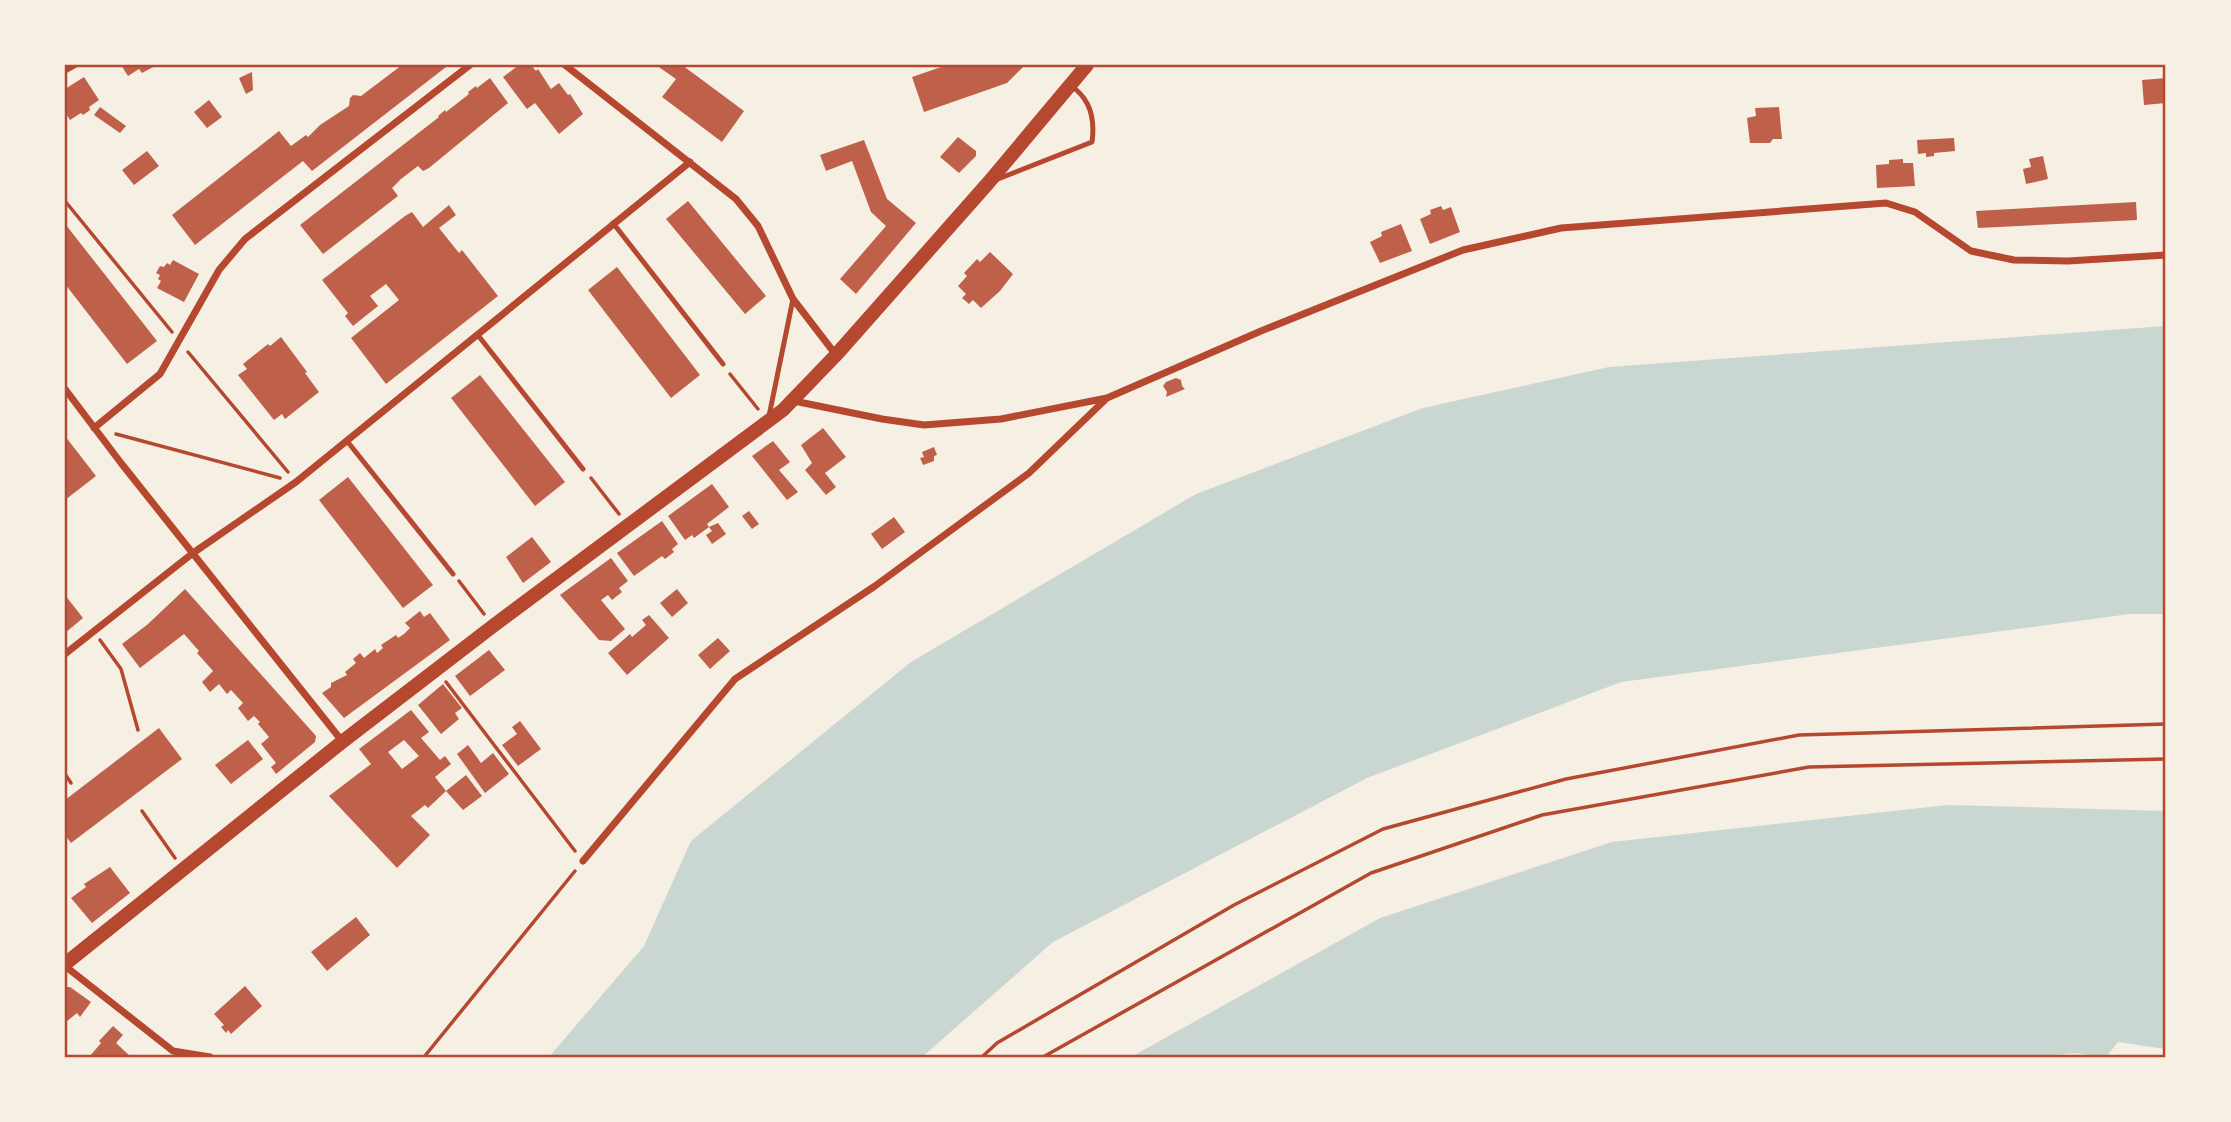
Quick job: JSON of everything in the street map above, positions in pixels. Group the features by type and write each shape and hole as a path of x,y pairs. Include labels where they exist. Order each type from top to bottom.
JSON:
{"main road":[{"path":"65,965 342,742 493,625 794,401 989,182 1087,65"}],"street":[{"path":"65,71 74,65"},
{"path":"94,428 160,374 219,270 246,239 470,65"},
{"path":"565,65 736,199 758,226 793,299 836,355"},
{"path":"65,654 193,553 296,482 690,162"},
{"path":"794,401 924,425 1001,419 1107,398 1261,331 1463,250 1561,228 1886,203 1915,212 1971,251 2014,260 2068,261 2166,255"},
{"path":"65,389 342,742"},
{"path":"583,861 735,680 875,586 1029,473 1107,398"},
{"path":"65,965 173,1051 211,1057"}],"lane":[{"path":"989,182 1091,142 1094,123 1083,93 1071,85"},
{"path":"613,223 723,364"},
{"path":"768,422 793,299"},
{"path":"477,334 583,469"},
{"path":"347,441 453,574"}],"path":[{"path":"65,201 296,482"},
{"path":"723,364 768,422"},
{"path":"94,428 296,482"},
{"path":"583,469 628,525"},
{"path":"453,574 493,625"},
{"path":"93,631 121,669 138,730"},
{"path":"424,1057 583,861 436,670"},
{"path":"982,1057 997,1043 1234,905 1383,830 1566,779 1799,736 2166,724"},
{"path":"1043,1057 1371,873 1542,815 1809,767 2166,759"},
{"path":"65,774 71,783"},
{"path":"142,811 183,870"}],"shaded area":[{"path":"2166,326 2166,614 2130,614 1621,682 1367,778 1053,942 922,1057 549,1057 644,946 691,841 911,662 1196,494 1423,408 1609,367"},
{"path":"1948,805 2166,811 2166,1049 2118,1042 2106,1057 2075,1053 2032,1057 1131,1057 1380,918 1612,842"}],"building":[{"path":"121,65 157,65 142,73 139,69 128,76"},
{"path":"402,65 446,67 312,171 303,161 195,245 172,215 279,131 291,146 306,135 308,137 320,125 349,106 353,95 361,96"},
{"path":"519,65 531,65 536,71 538,69 551,89 559,83 583,114 559,134 535,103 527,109 503,77"},
{"path":"656,65 682,65 744,111 722,142 662,97 676,79"},
{"path":"947,65 1025,65 1007,83 924,112 912,77"},
{"path":"252,72 253,90 246,94 239,78"},
{"path":"84,77 99,100 83,115 81,113 70,120 65,112 65,89"},
{"path":"490,78 508,103 429,168 423,171 418,166 401,179 392,188 398,196 323,254 300,225 469,94 468,92"},
{"path":"2166,78 2166,103 2144,105 2142,80"},
{"path":"209,100 222,117 207,128 194,112"},
{"path":"100,107 126,126 120,133 94,115"},
{"path":"1779,107 1782,139 1773,139 1770,143 1750,143 1747,118 1756,116 1755,108"},
{"path":"958,137 976,151 976,156 959,173 940,157"},
{"path":"1954,138 1955,151 1934,153 1934,156 1926,157 1926,153 1918,154 1917,140"},
{"path":"864,140 887,199 916,223 856,294 840,279 886,226 871,212 852,161 826,171 820,155"},
{"path":"147,151 159,166 134,185 122,170"},
{"path":"2043,156 2048,179 2026,184 2023,169 2031,167 2029,159"},
{"path":"1903,159 1903,163 1913,163 1915,186 1877,188 1876,165"},
{"path":"688,201 766,296 745,314 666,219"},
{"path":"2136,202 2137,220 1978,228 1976,211"},
{"path":"449,205 456,215 439,228 459,253 462,250 498,296 386,384 351,338 399,300 386,284 370,296 378,306 353,326 345,316 348,313 322,280 405,216 412,212 423,227"},
{"path":"1441,206 1443,210 1451,207 1460,232 1430,244 1420,219 1431,214 1430,210"},
{"path":"1401,224 1412,251 1380,263 1370,242 1382,236 1381,232"},
{"path":"66,225 157,341 127,364 65,284"},
{"path":"990,252 1013,274 1000,291 981,308 973,300 969,304 962,298 966,294 958,286 967,276 964,273 977,259 980,262"},
{"path":"173,260 199,274 184,302 157,288 161,281 158,279 160,275 156,273 160,266 164,267 167,263 170,265"},
{"path":"617,267 700,375 671,398 588,290"},
{"path":"281,337 319,392 285,419 282,414 274,420 238,375 247,369 243,364"},
{"path":"480,375 565,482 535,506 451,398"},
{"path":"1176,378 1181,380 1185,389 1166,397 1167,392 1163,386"},
{"path":"823,428 846,457 825,473 836,487 826,495 805,470 812,463 801,445"},
{"path":"65,436 96,476 65,500"},
{"path":"773,441 790,462 779,470 798,492 787,500 752,456"},
{"path":"934,447 937,455 934,456 934,461 923,465 920,458 924,457 922,452"},
{"path":"348,477 433,585 403,608 319,500"},
{"path":"712,484 729,507 707,524 709,527 694,538 692,535 685,540 668,516"},
{"path":"749,511 759,524 752,529 742,516"},
{"path":"894,517 905,532 882,549 871,534"},
{"path":"662,521 678,544 672,549 674,552 665,559 662,556 634,576 617,553"},
{"path":"718,523 726,534 712,544 706,535 712,531 709,527"},
{"path":"532,537 551,562 523,583 506,557"},
{"path":"611,558 628,581 619,588 622,592 612,600 608,595 601,600 625,629 611,641 599,640 560,595"},
{"path":"185,589 316,736 315,742 276,774 271,767 276,763 261,744 269,737 258,724 260,722 254,716 248,721 238,708 243,703 231,690 227,694 219,684 210,692 202,682 213,671 184,634 140,668 122,644"},
{"path":"677,589 688,603 672,617 660,603"},
{"path":"65,595 83,618 65,633"},
{"path":"420,611 424,617 430,613 450,640 344,718 322,693 331,687 331,683 347,675 345,672 356,663 353,659 360,653 364,658 375,649 377,653 383,648 381,645 396,635 398,638 404,634 410,628 405,623"},
{"path":"649,615 669,638 627,675 608,653 630,634 632,637 646,625 642,620"},
{"path":"718,638 730,651 710,669 698,655"},
{"path":"489,650 505,670 470,696 455,676"},
{"path":"443,684 462,708 455,713 459,719 441,734 418,705"},
{"path":"411,710 429,732 421,738 440,760 445,756 451,764 435,777 446,791 428,808 425,805 411,816 430,835 397,868 329,796 371,764 359,749","holes":["404,740 419,756 402,769 388,752"]},
{"path":"520,721 541,749 518,766 502,745 517,734 512,727"},
{"path":"159,728 182,759 71,843 65,835 65,800"},
{"path":"248,740 263,759 231,784 215,765"},
{"path":"468,745 481,763 493,753 509,774 485,793 457,754"},
{"path":"466,775 482,796 463,810 446,791"},
{"path":"110,867 130,893 92,923 71,898 86,887 84,884"},
{"path":"356,917 370,935 327,971 311,952"},
{"path":"245,986 262,1006 231,1034 228,1030 226,1033 221,1027 224,1025 214,1014"},
{"path":"65,987 70,987 91,1002 80,1017 77,1013 66,1022"},
{"path":"113,1026 123,1035 116,1043 131,1057 91,1057 101,1043 99,1041"}]}
